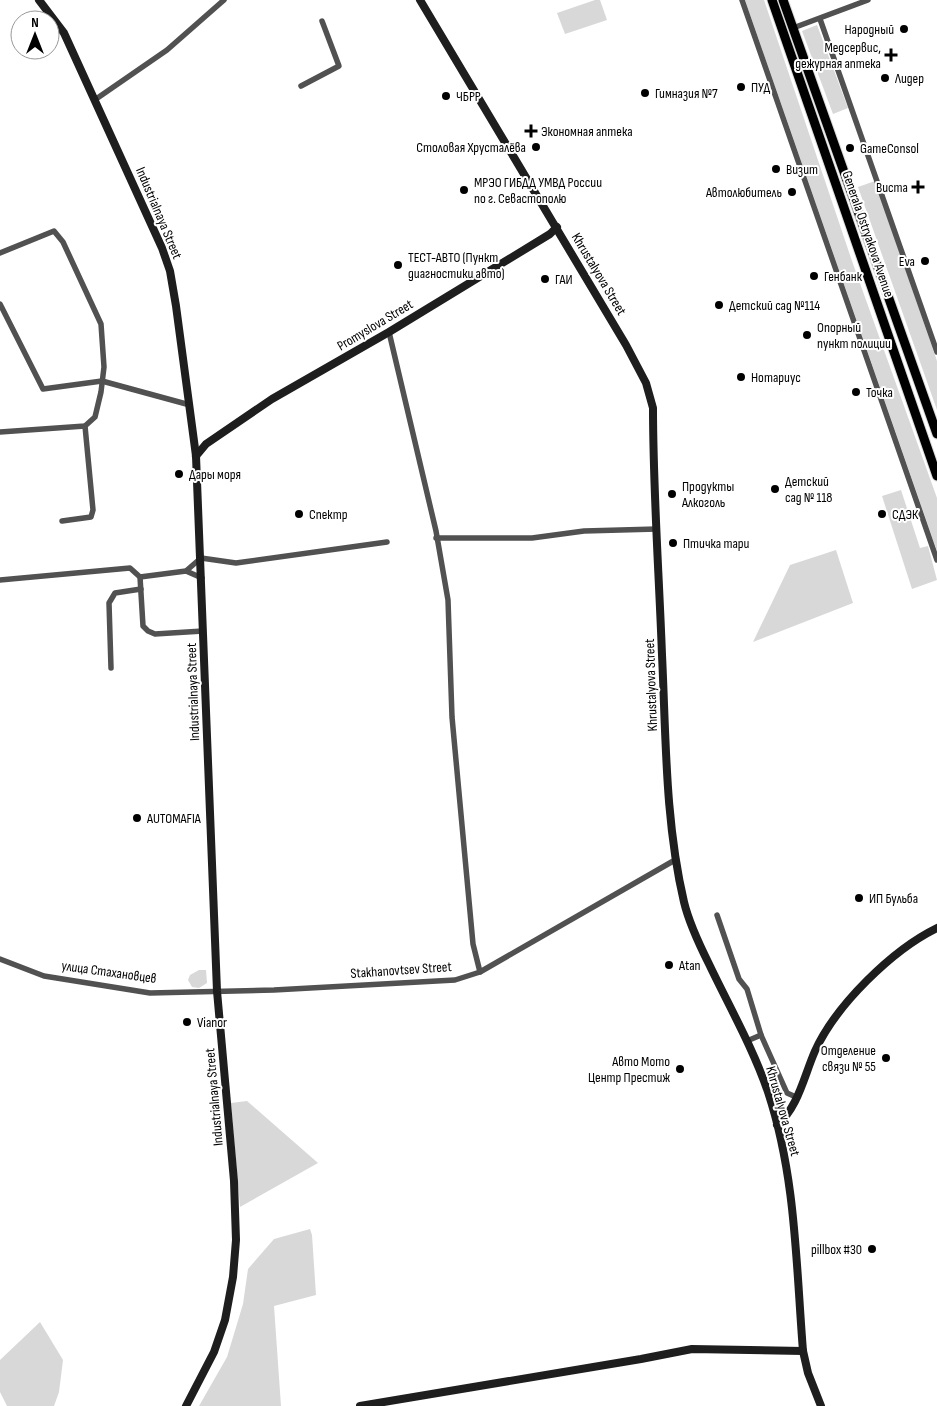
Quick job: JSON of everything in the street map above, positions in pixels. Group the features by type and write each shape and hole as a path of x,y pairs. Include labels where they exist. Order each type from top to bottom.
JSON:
{"main road":[{"name":"Industrialnaya Street","path":"39,0 64,33 140,197 167,264 176,306 193,426 202,578 217,991 234,1181 236,1240 233,1277 224,1320 214,1352 186,1406"},
{"name":"Khrustalyova Street","path":"420,0 622,338 646,383 652,408 671,834 675,860 684,904 695,936 747,1041 768,1091 794,1209 803,1352 808,1373 821,1406"},
{"name":"Generala Ostryakova Avenue","path":"772,0 937,476"},
{"name":"Generala Ostryakova Avenue","path":"783,0 937,434"},
{"name":"Promyslova Street","path":"196,456 206,444 272,400 389,332 550,234 556,227"},
{"path":"193,426 197,437 206,444"},
{"path":"777,1125 786,1118 816,1049 842,1009 866,981 897,953 919,936 937,928"},
{"path":"360,1406 641,1359 682,1350 740,1348 803,1352"}],"street":[{"path":"96,99 167,50 224,0"},
{"path":"742,0 937,560"},
{"path":"793,28 868,0"},
{"path":"820,19 937,352"},
{"path":"300,86 339,66 322,21"},
{"path":"0,253 54,230 62,242 102,324 102,381 95,417 85,426 0,432"},
{"path":"0,304 43,389 102,381 190,405"},
{"path":"389,332 436,538 448,600 452,717 473,944 480,972"},
{"path":"62,520 91,517 93,510 85,426"},
{"path":"436,538 532,538 584,531 657,529"},
{"path":"186,571 201,558 236,563 387,542"},
{"path":"0,580 125,568 134,570 140,577 143,626 148,631 155,634 203,631"},
{"path":"140,577 186,571 202,578"},
{"path":"111,668 109,603 115,593 141,589"},
{"name":"Stakhanovtsev Street","path":"217,991 274,990 455,980 480,972 675,860"},
{"path":"717,915 739,979 747,989 761,1036 788,1093 796,1097"},
{"name":"улица Стахановцев","path":"0,959 44,976 150,992 217,991"},
{"path":"747,1041 761,1036"}],"shaded area":[{"path":"600,0 607,20 565,34 557,13"},
{"path":"745,0 764,0 852,261 937,498 937,551"},
{"path":"817,25 848,108 833,114 802,31"},
{"path":"875,181 937,361 937,410 858,187"},
{"path":"901,490 920,548 928,546 937,580 912,589 882,496"},
{"path":"836,550 853,603 753,642 790,565"},
{"path":"199,970 206,970 207,983 199,988 192,987 188,980 190,975"},
{"path":"247,1101 318,1163 240,1207 231,1103"},
{"path":"310,1229 316,1295 274,1306 281,1406 199,1406 227,1357 243,1304 248,1269 274,1239"},
{"path":"40,1322 63,1360 59,1392 54,1406 7,1406 0,1392 0,1360"}],"place":[{"name":"Народный","path":"904,29"},
{"name":"Медсервис, дежурная аптека","path":"891,55"},
{"name":"Лидер","path":"885,78"},
{"name":"ПУД","path":"741,87"},
{"name":"Гимназия №7","path":"645,93"},
{"name":"ЧБРР","path":"446,96"},
{"name":"Экономная аптека","path":"531,131"},
{"name":"Столовая Хрусталёва","path":"536,147"},
{"name":"GameConsol","path":"850,148"},
{"name":"Визит","path":"776,169"},
{"name":"Виста","path":"918,187"},
{"name":"МРЭО ГИБДД УМВД России по г. Севастополю","path":"464,190"},
{"name":"Автолюбитель","path":"792,192"},
{"name":"Eva","path":"925,261"},
{"name":"ТЕСТ-АВТО (Пункт диагностики авто)","path":"398,265"},
{"name":"Генбанк","path":"814,276"},
{"name":"ГАИ","path":"545,279"},
{"name":"Детский сад №114","path":"719,305"},
{"name":"Опорный пункт полиции","path":"807,335"},
{"name":"Нотариус","path":"741,377"},
{"name":"Точка","path":"856,392"},
{"name":"Дары моря","path":"179,474"},
{"name":"Детский сад № 118","path":"775,489"},
{"name":"Продукты Алкоголь","path":"672,494"},
{"name":"Спектр","path":"299,514"},
{"name":"СДЭК","path":"882,514"},
{"name":"Птичка тари","path":"673,543"},
{"name":"AUTOMAFIA","path":"137,818"},
{"name":"ИП Бульба","path":"859,898"},
{"name":"Atan","path":"669,965"},
{"name":"Vianor","path":"187,1022"},
{"name":"Отделение связи № 55","path":"886,1058"},
{"name":"Авто Мото Центр Престиж","path":"680,1069"},
{"name":"pillbox #30","path":"872,1249"}]}
